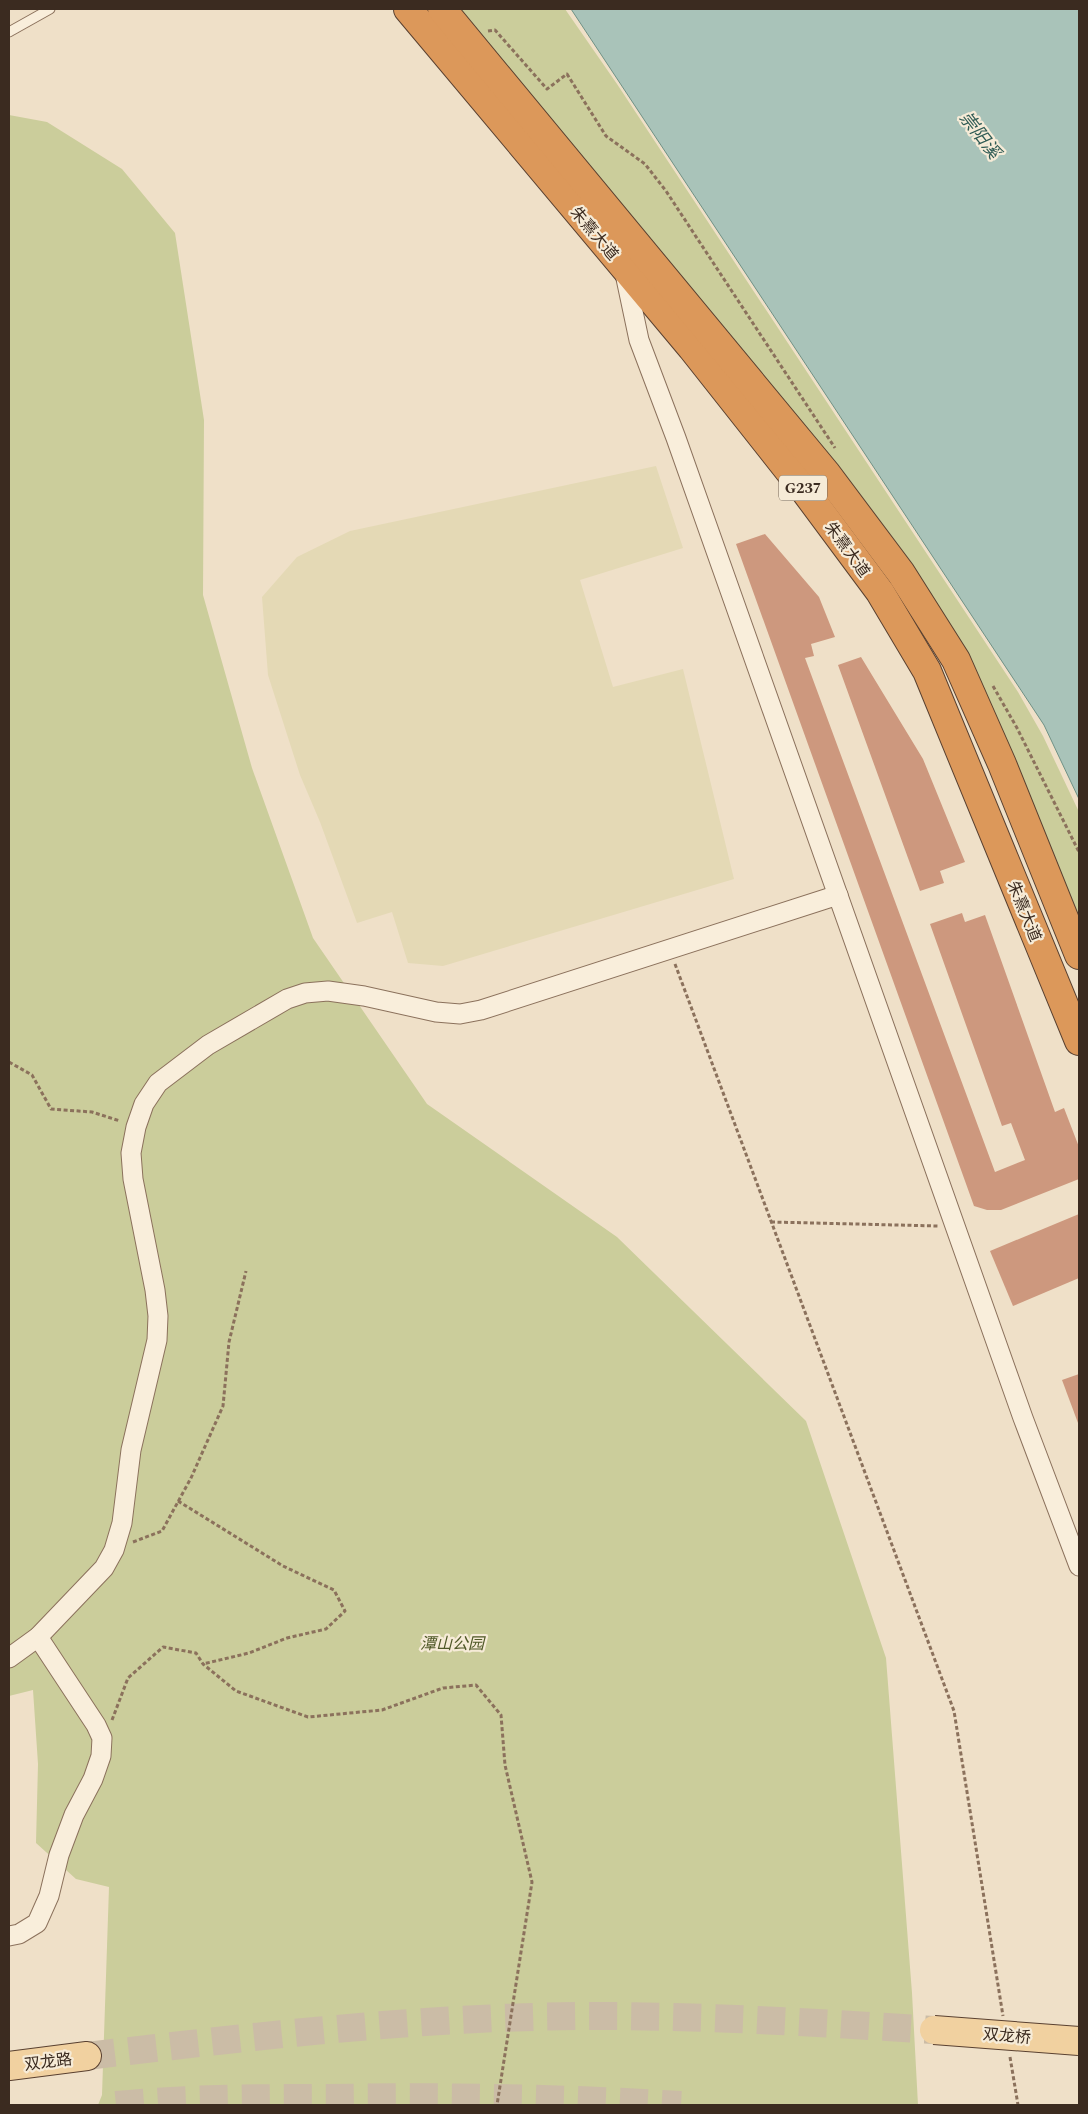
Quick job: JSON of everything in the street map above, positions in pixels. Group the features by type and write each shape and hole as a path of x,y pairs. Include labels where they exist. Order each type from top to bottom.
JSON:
{"highway":[{"name":"朱熹大道","path":"408,9 692,348 805,491 880,592 922,663 1079,1041"},
{"name":"朱熹大道","path":"444,11 826,473 901,573 956,660 1002,764 1079,954"}],"main road":[{"name":"双龙桥","path":"934,2030 1079,2041"},
{"name":"双龙路","path":"9,2066 86,2056"}],"street":[{"path":"603,204 623,266 639,340 676,438 1023,1418 1079,1566"},
{"path":"9,1658 38,1637 104,1568 114,1550 122,1523 132,1450 158,1340 156,1290 133,1179 131,1153 136,1127 144,1104 158,1083 208,1045 287,999 305,993 328,991 364,996 436,1012 460,1014 481,1010 838,894"},
{"path":"9,1936 19,1934 37,1923 48,1896 59,1855 74,1815 93,1779 101,1756 102,1738 96,1725 38,1637"}],"lane":[{"path":"9,32 50,9"}],"path":[{"path":"669,949 954,1711 1003,2017"},
{"path":"9,1062 32,1075 51,1109 92,1112 136,1127"},
{"path":"771,1222 955,1226"},
{"path":"114,1550 162,1531 223,1406 229,1342 246,1271"},
{"path":"178,1501 283,1566 334,1590 346,1611 326,1629 287,1638 248,1653 203,1664"},
{"path":"102,1738 112,1719 128,1678 163,1647 196,1653 203,1664 236,1691 308,1717 382,1710 443,1688 476,1685 501,1715 505,1765 532,1882 497,2105"},
{"path":"1010,2056 1018,2105"}],"shaded area":[{"path":"656,466 683,548 580,580 613,687 683,669 734,879 443,966 408,963 392,912 357,923 320,822 300,775 268,675 262,597 297,557 350,531"}],"green space":[{"path":"454,9 565,9 617,84 1018,692 1043,736 1079,812 1079,939 953,645"},
{"name":"潭山公园","path":"9,115 47,122 122,169 175,233 204,420 203,595 252,768 313,938 427,1104 617,1237 806,1421 886,1658 912,1993 918,2105 98,2105 102,2095 109,1887 76,1879 36,1843 38,1764 33,1690 9,1696"}],"water":[{"name":"崇阳溪","path":"571,9 1079,9 1079,799 1044,725"}],"building":[{"path":"765,534 819,597 835,637 811,644 814,656 805,658 995,1172 1025,1160 1011,1123 1002,1126 930,924 962,913 965,922 985,915 1055,1112 1064,1108 1079,1147 1079,1179 1001,1210 987,1210 974,1206 736,544"},
{"path":"861,657 923,759 965,862 940,871 944,883 920,891 838,665"},
{"path":"1079,1214 1079,1278 1013,1306 990,1251"},
{"path":"1079,1374 1079,1423 1078,1423 1062,1380"}],"tunnel":[{"path":"87,2056 341,2028 469,2019 533,2017 682,2017 934,2030"},
{"path":"116,2105 222,2099 416,2097 549,2099 681,2105"}]}
